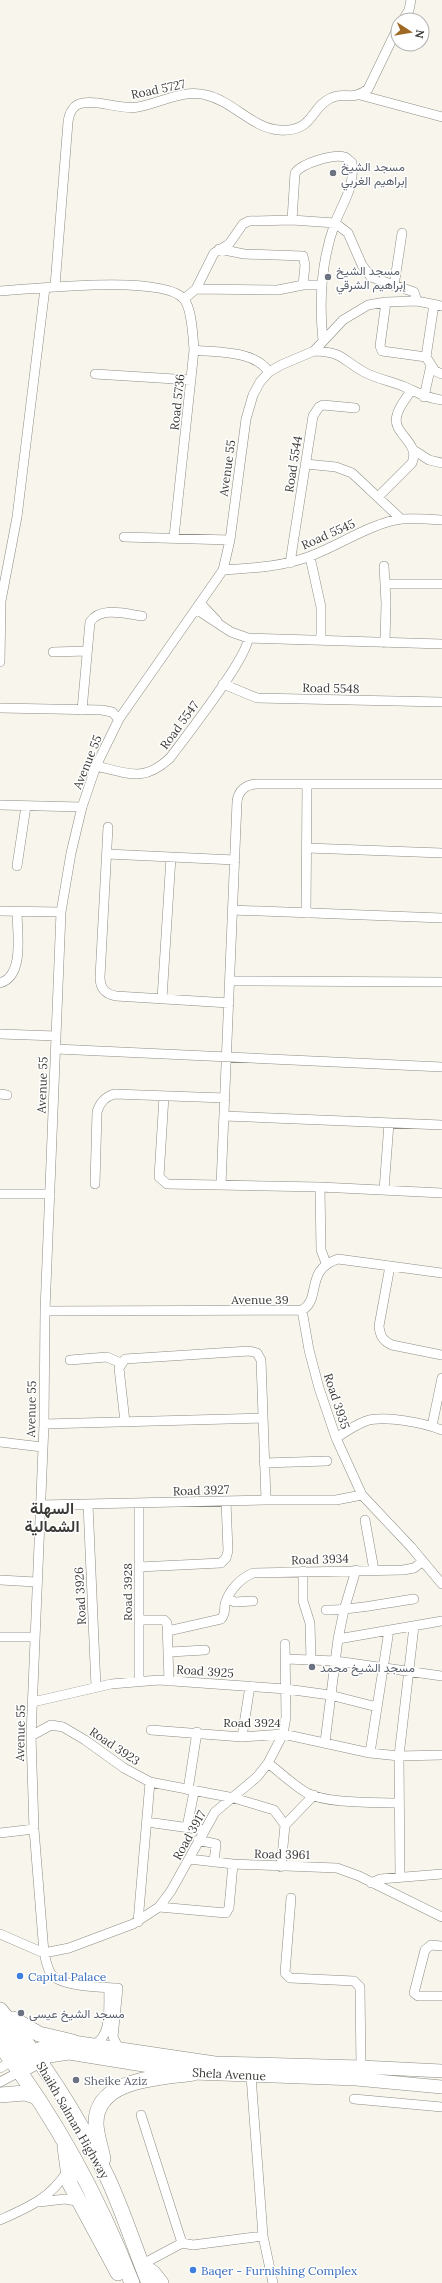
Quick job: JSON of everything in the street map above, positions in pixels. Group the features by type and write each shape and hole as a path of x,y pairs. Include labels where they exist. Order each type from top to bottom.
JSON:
{"main road":[{"path":"0,2010 29,2030 73,2042"},
{"name":"Shaikh Salman Highway","path":"0,2010 37,2097 95,2196 132,2283"},
{"path":"0,2028 21,2061"},
{"name":"Shela Avenue","path":"21,2061 58,2043 73,2042 215,2063 442,2071"},
{"name":"Shaikh Salman Highway","path":"0,2046 21,2061 78,2124 109,2181 148,2283"},
{"name":"Shela Avenue","path":"21,2061 69,2053 193,2073 356,2079 442,2088"},
{"path":"109,2181 96,2122 98,2112 107,2095 124,2085 193,2073"},
{"path":"0,2095 25,2093 37,2097"},
{"path":"64,2143 67,2172 70,2184 82,2202 122,2283"},
{"path":"141,2265 153,2273 161,2283"}],"street":[{"path":"408,12 411,0"},
{"path":"390,41 371,83 360,95 442,117"},
{"name":"Road 5727","path":"56,286 68,122 72,110 76,105 91,102 126,108 138,107 177,96 204,94 223,101 266,127 280,130 296,129 305,125 328,99 333,96 360,95"},
{"path":"292,220 295,173 299,168 335,157 346,157 352,163 353,174 351,187 335,223 321,285 323,341"},
{"path":"0,291 56,286 108,284 162,289 176,292 184,299 196,289 210,258 219,249 229,244 243,224 249,221 292,220 335,223 342,227 353,240 358,258 366,272 378,281 414,292 417,302"},
{"path":"394,286 402,233"},
{"path":"219,249 244,254 303,256 305,265 303,285"},
{"path":"196,289 278,290 303,285 321,285"},
{"path":"0,662 1,601 17,517 45,288"},
{"name":"Road 5736","path":"174,537 194,350 190,319 184,299"},
{"path":"386,302 380,346 382,351 428,361 442,374"},
{"name":"Avenue 55","path":"114,1988 68,1983 55,1978 48,1968 44,1953 34,1829 31,1736 36,1582 44,1424 45,1311 61,912 71,853 82,807 96,766 119,719 223,570 230,540 246,419 253,395 269,372 281,364 314,351 332,330 354,312 368,305 386,302 417,302 438,305"},
{"path":"424,397 428,361 438,305"},
{"path":"194,350 249,357 260,362 269,372"},
{"path":"314,351 339,354 364,372 411,390 424,397 442,400"},
{"path":"95,374 191,380"},
{"path":"411,390 397,414 396,420 398,426 415,452 429,460 442,463"},
{"name":"Road 5544","path":"290,563 315,411 323,405 355,408"},
{"path":"378,497 412,463 415,452"},
{"path":"306,464 344,469 358,478 401,519"},
{"name":"Road 5545","path":"223,570 274,567 290,563 310,556 368,530 401,519 442,520"},
{"path":"124,537 174,537 230,540"},
{"path":"310,556 321,607 321,640"},
{"path":"384,566 385,643"},
{"path":"385,584 442,584"},
{"path":"198,606 214,615 218,622 231,632 248,638 442,644"},
{"path":"82,710 88,626 96,615 104,612 142,616"},
{"name":"Road 5547","path":"96,766 138,774 151,773 160,767 170,758 223,684 246,647 248,638"},
{"path":"53,652 87,650"},
{"name":"Road 5548","path":"223,684 257,698 442,702"},
{"path":"0,708 102,710 112,712 119,719"},
{"path":"221,1185 237,802 242,790 249,785 256,784 442,784"},
{"path":"306,913 307,784"},
{"path":"0,805 82,807"},
{"path":"17,866 26,806"},
{"path":"108,827 101,984 104,991 111,995 229,1003"},
{"path":"307,848 442,853"},
{"path":"107,854 234,860"},
{"path":"162,999 171,858"},
{"path":"232,910 442,918"},
{"path":"0,911 61,912"},
{"path":"0,983 11,977 16,968 16,911"},
{"path":"230,981 442,982"},
{"path":"0,1034 56,1036"},
{"path":"56,1049 442,1067"},
{"path":"95,1184 97,1112 100,1103 107,1097 114,1094 225,1098"},
{"path":"164,1096 160,1179 167,1184 320,1187 442,1193"},
{"path":"224,1116 442,1125"},
{"path":"384,1190 389,1122"},
{"path":"320,1187 321,1250 326,1263 338,1259 442,1273"},
{"path":"0,1194 50,1194"},
{"name":"Avenue 39","path":"45,1311 302,1310 310,1304 320,1269 326,1263"},
{"path":"390,1266 379,1326 380,1334 386,1343 442,1355"},
{"name":"Road 3935","path":"302,1310 314,1369 336,1438 362,1495 423,1560 442,1584"},
{"path":"124,1422 119,1370 121,1363 130,1357 255,1352 261,1360 266,1500"},
{"path":"70,1360 107,1357 121,1363"},
{"path":"432,1426 442,1378"},
{"path":"44,1424 263,1418"},
{"path":"336,1438 357,1425 377,1419 432,1426 442,1430"},
{"path":"0,1442 42,1447"},
{"path":"264,1463 327,1461"},
{"name":"Road 3927","path":"41,1505 336,1500 362,1495"},
{"path":"139,1567 214,1565 224,1561 228,1551 226,1501"},
{"name":"Road 3928","path":"139,1503 139,1681"},
{"name":"Road 3926","path":"88,1504 96,1687"},
{"path":"365,1520 374,1570"},
{"name":"Road 3934","path":"168,1631 221,1619 224,1614 227,1599 241,1579 253,1573 407,1570 418,1566 423,1560"},
{"path":"325,1742 338,1639 344,1610 356,1570"},
{"path":"303,1571 303,1601 310,1623 311,1660"},
{"path":"0,1580 36,1582"},
{"path":"227,1599 235,1602 252,1601"},
{"path":"326,1610 344,1610 414,1599"},
{"path":"139,1620 164,1620 167,1623 170,1652 169,1681"},
{"path":"338,1639 442,1621"},
{"path":"400,1877 399,1756 414,1626"},
{"path":"370,1752 389,1630"},
{"path":"0,1637 35,1637"},
{"name":"Road 3917","path":"44,1953 69,1948 138,1922 166,1900 198,1840 215,1812 234,1798 268,1763 283,1734 286,1717 285,1644"},
{"path":"170,1652 205,1650"},
{"path":"286,1659 336,1661 409,1670 442,1676"},
{"name":"Road 3925","path":"33,1702 96,1687 139,1681 169,1681 286,1689 330,1695 377,1707"},
{"path":"242,1737 250,1686"},
{"name":"Road 3923","path":"31,1736 51,1725 70,1730 112,1761 150,1782 234,1798 274,1810 285,1825"},
{"name":"Road 3924","path":"151,1730 197,1732 242,1737 283,1734 370,1752 399,1756 442,1755"},
{"path":"186,1827 197,1732"},
{"path":"268,1763 292,1782 314,1795 346,1800 399,1802"},
{"path":"138,1922 150,1782"},
{"path":"282,1867 285,1825 314,1795"},
{"path":"146,1822 204,1830"},
{"path":"0,1833 34,1829"},
{"path":"198,1840 216,1844 214,1862"},
{"name":"Road 3961","path":"189,1859 232,1864 337,1868 352,1872 442,1917"},
{"path":"159,1907 226,1913 229,1908 232,1864"},
{"path":"372,1883 380,1879 442,1874"},
{"path":"291,1898 285,1973 290,1978 354,1981 358,1984 360,1987 361,2067"},
{"path":"0,1934 44,1953"},
{"path":"442,1946 431,1945 425,1950 414,1993 418,1996 442,1996"},
{"path":"92,2044 103,2039 106,2032 114,1988"},
{"path":"114,1988 113,2037 119,2049"},
{"path":"0,2082 21,2061"},
{"path":"251,2076 263,2236 273,2283"},
{"path":"354,2099 442,2107"},
{"path":"141,2115 182,2244"},
{"path":"0,2220 39,2202 57,2187 67,2172"},
{"path":"39,2202 66,2199 82,2202"},
{"path":"141,2265 182,2244 193,2245 263,2236"}],"place":[{"name":"مسجد الشيخ إبراهيم الغربي","path":"333,173"},
{"name":"مسجد الشيخ إبراهيم الشرقي","path":"328,277"},
{"name":"مسجد الشيخ محمد","path":"312,1667"},
{"name":"Capital Palace","path":"20,1976"},
{"name":"مسجد الشيخ عيسى","path":"21,2013"},
{"name":"Sheike Aziz","path":"76,2080"},
{"name":"Baqer - Furnishing Complex","path":"193,2270"}],"district":[{"name":"السهلة الشمالية","path":"52,1517"}]}
